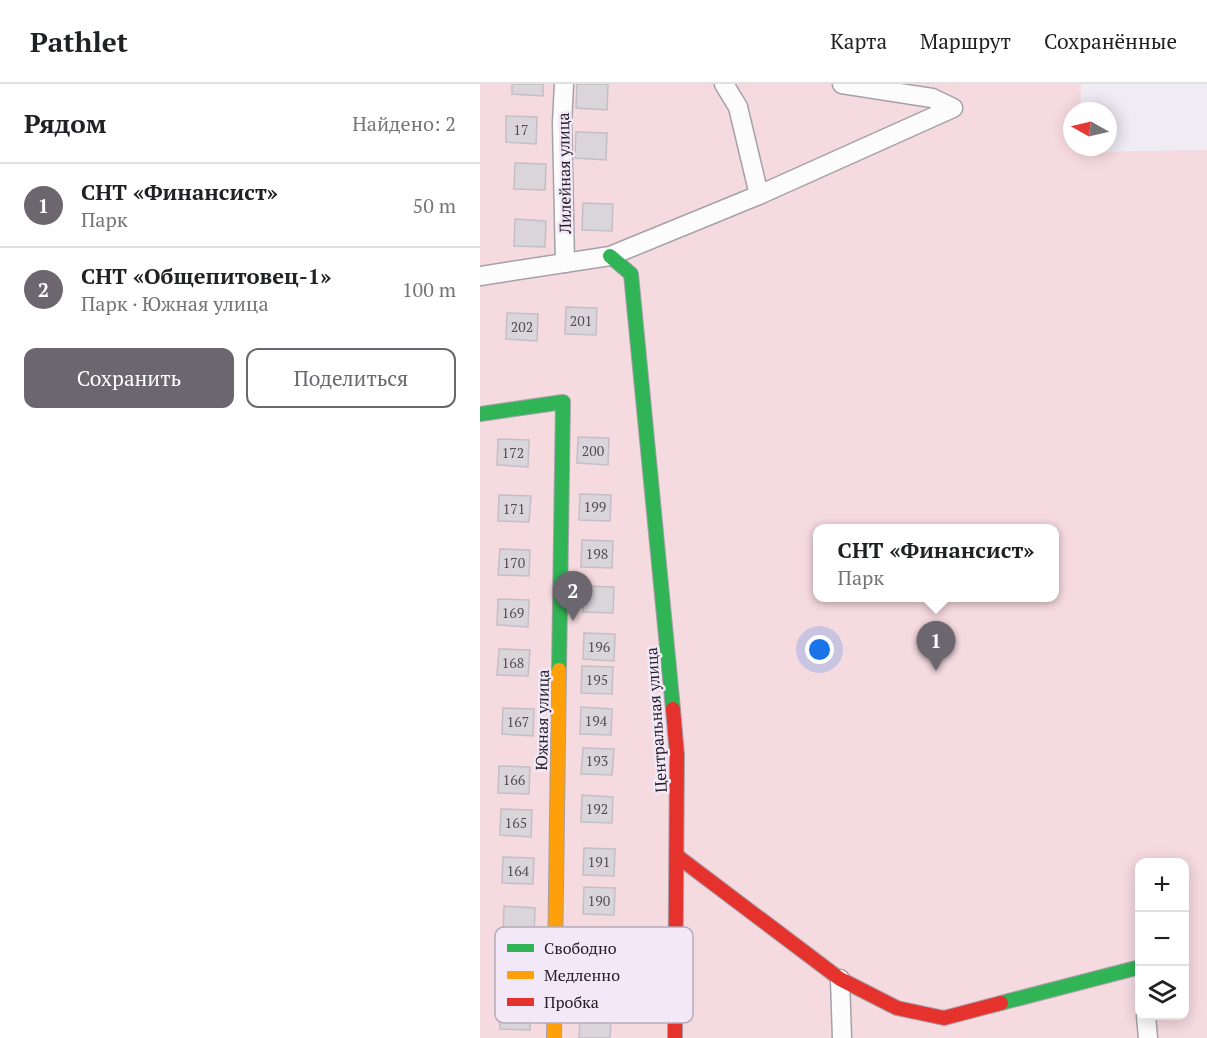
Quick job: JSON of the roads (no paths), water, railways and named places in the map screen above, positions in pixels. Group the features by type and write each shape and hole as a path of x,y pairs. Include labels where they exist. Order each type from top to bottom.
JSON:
{"street":[{"name":"Лилейная улица","path":"564,84 562,123 565,263"},
{"path":"724,84 738,107 759,195"},
{"path":"480,276 610,256 759,195 953,108 932,98 842,84"},
{"name":"Центральная улица","path":"610,256 631,274 677,755 676,927"},
{"name":"Южная улица","path":"480,414 563,402 556,927"},
{"path":"677,855 840,980 897,1008 944,1018 1135,968"},
{"path":"840,980 842,1038"},
{"path":"1146,1020 1148,1038"},
{"name":"Южная улица","path":"554,1023 554,1038"},
{"name":"Центральная улица","path":"675,1023 675,1038"}],"place":[{"name":"СНТ «Общепитовец-1»","path":"573,621"},
{"name":"СНТ «Финансист»","path":"936,671"}]}
